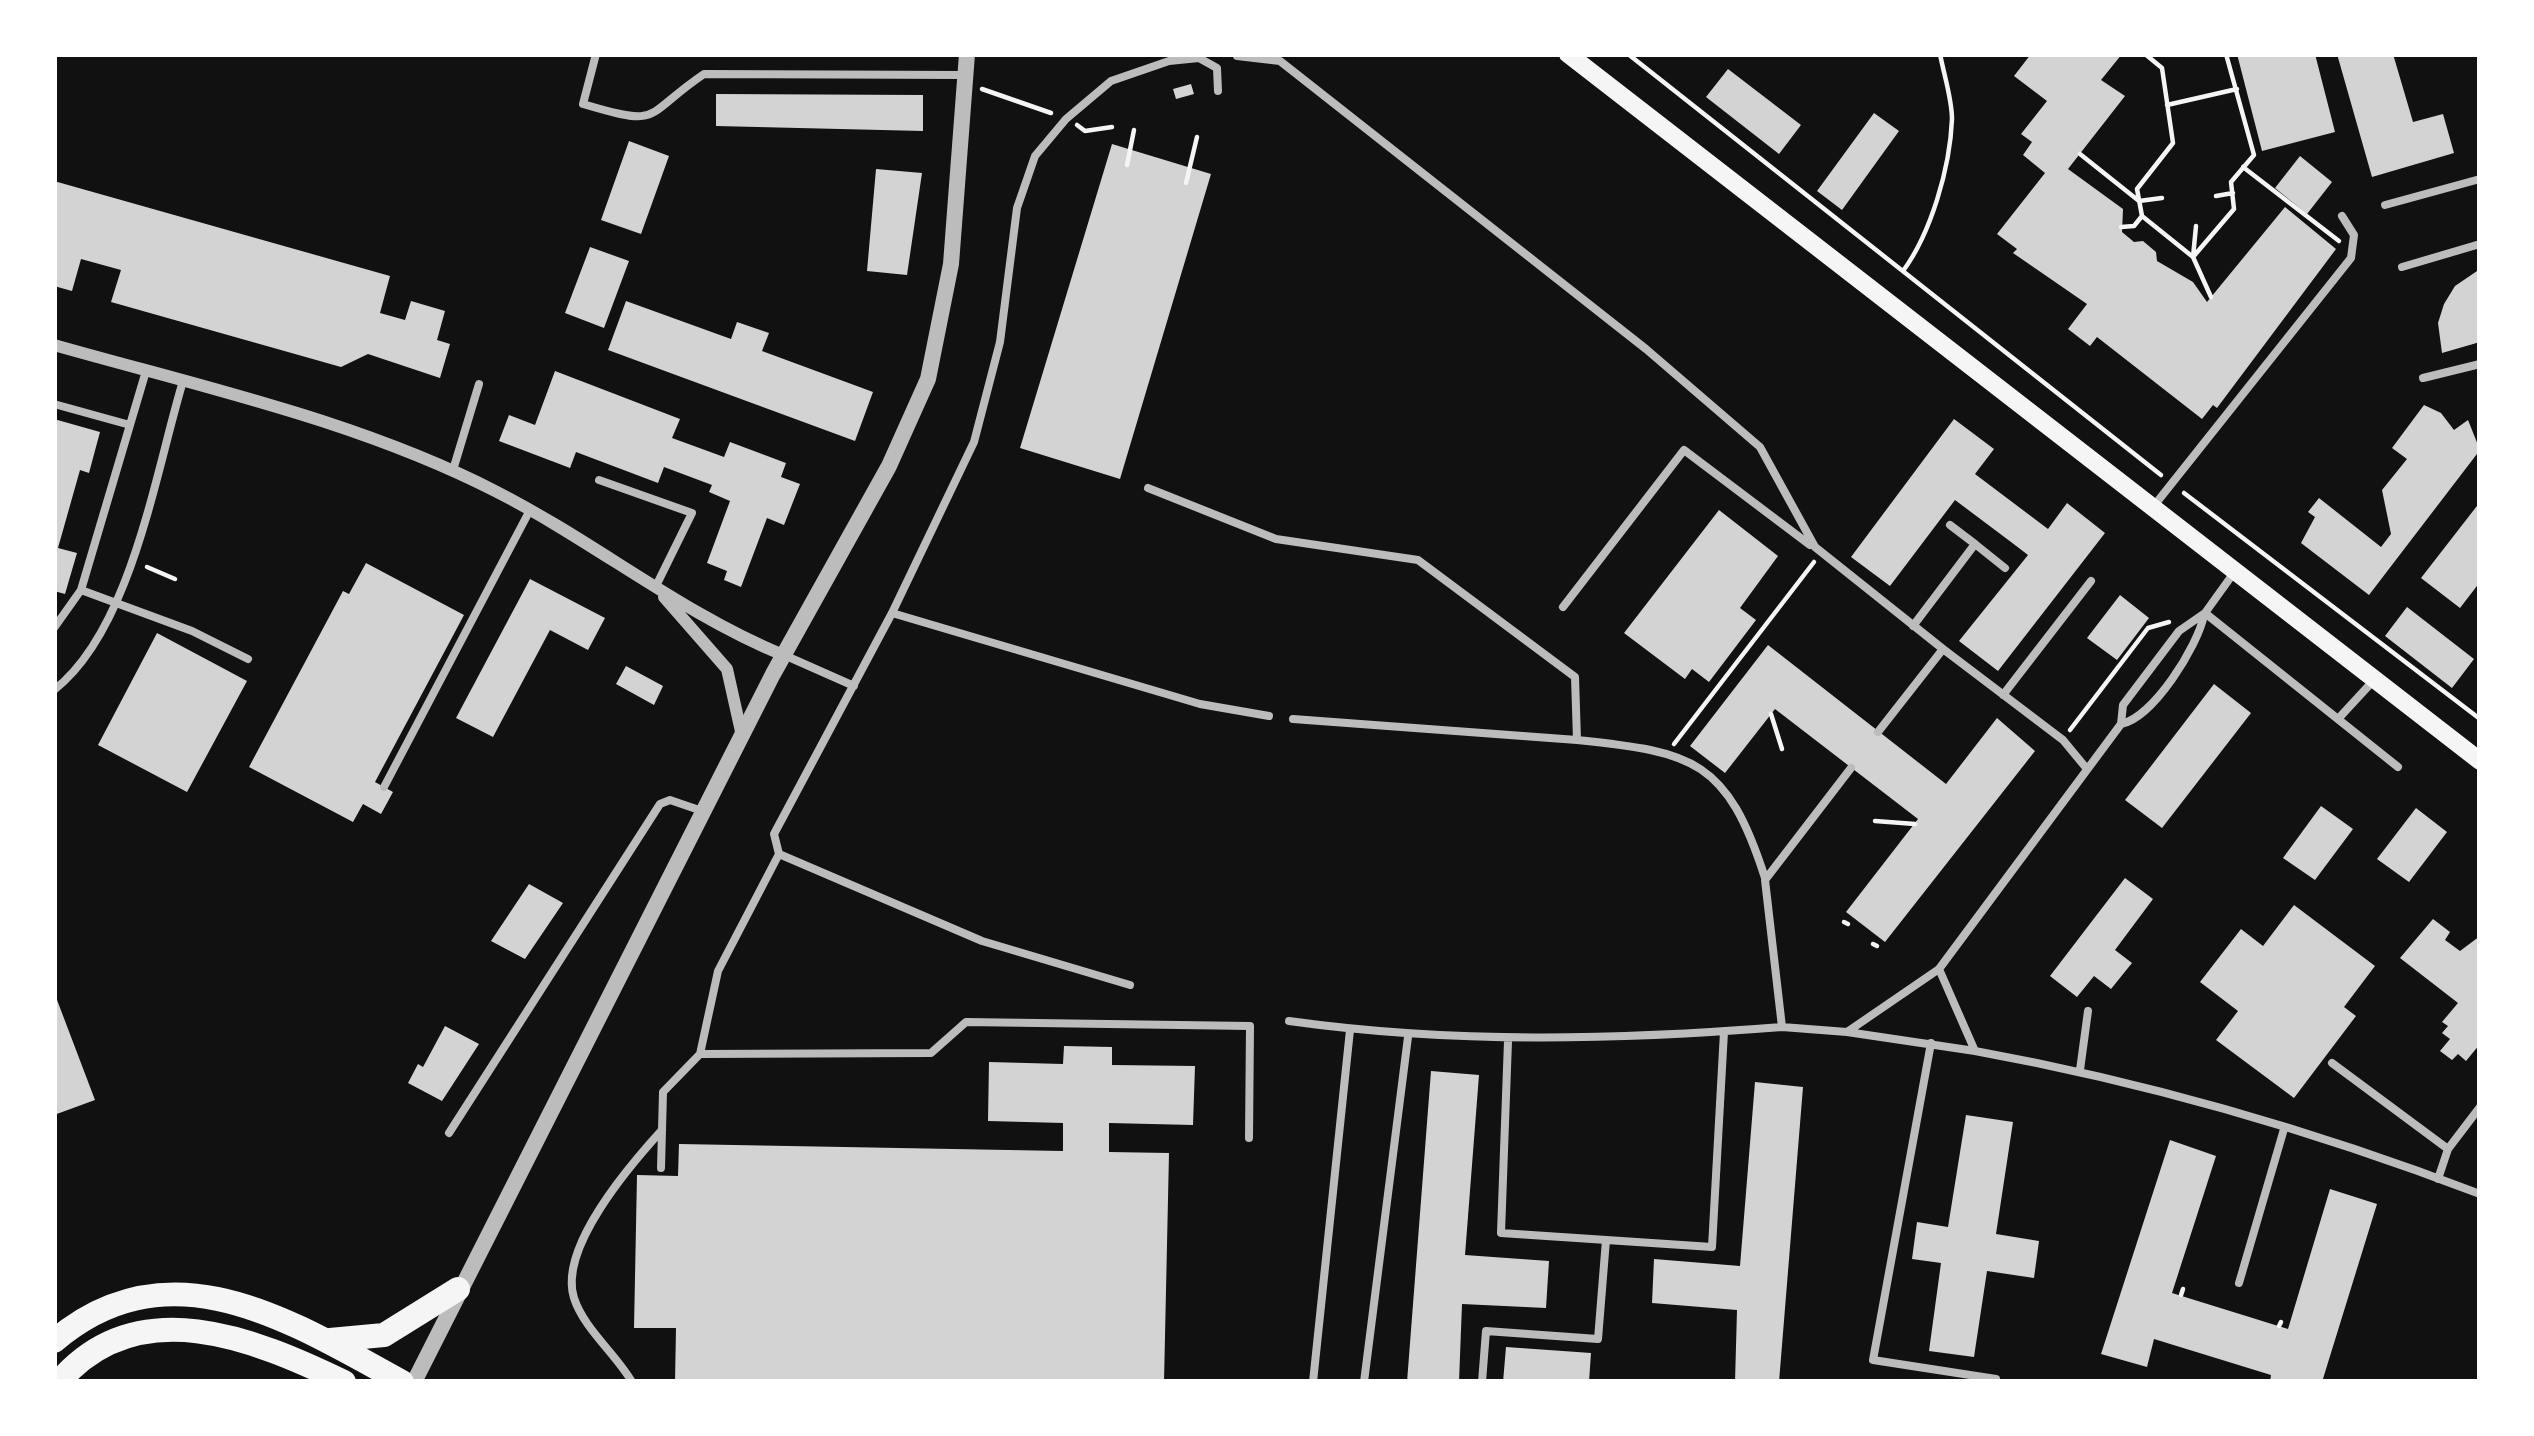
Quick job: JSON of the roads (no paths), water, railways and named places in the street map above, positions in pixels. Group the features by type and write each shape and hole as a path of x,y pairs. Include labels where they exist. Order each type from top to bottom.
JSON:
{"highway":[{"path":"325,1340 384,1335 458,1289"},
{"path":"54,1341 81,1320 116,1305 181,1294 262,1308 402,1382"},
{"path":"58,1382 102,1346 151,1330 225,1334 284,1353 344,1382"},
{"path":"284,1353 318,1382"}],"main road":[{"path":"1568,54 2480,761"}],"street":[{"path":"414,1382 783,655 889,466 928,379 951,265 967,54"},
{"path":"54,345 352,433 452,471 530,510 732,634 783,655"},
{"path":"656,586 727,669 742,739"}],"lane":[{"path":"596,54 583,104 638,120 662,112 704,74 966,79"},
{"path":"1237,56 1280,61 1760,446 1793,514 1821,553"},
{"path":"661,1168 663,1092 700,1054 718,971 778,854 774,834 892,613 974,442 1000,342 1023,179 1066,118 1111,81 1169,61 1210,61 1217,68 1219,91"},
{"path":"2385,206 2480,179"},
{"path":"2152,508 2355,246 2342,216"},
{"path":"2402,267 2480,244"},
{"path":"2423,378 2480,364"},
{"path":"54,628 81,590 146,371"},
{"path":"54,691 94,649 118,604 183,381"},
{"path":"452,471 478,384"},
{"path":"54,404 130,425"},
{"path":"1563,608 1684,450 2063,740 2087,769"},
{"path":"599,480 692,514 656,586"},
{"path":"1148,488 1276,539 1418,560 1575,677 1577,740"},
{"path":"384,787 530,510"},
{"path":"1950,525 2005,568"},
{"path":"1913,626 1975,544"},
{"path":"2121,724 2141,717 2196,644 2204,614 2235,572"},
{"path":"2002,695 2091,581"},
{"path":"81,590 192,631 248,659"},
{"path":"892,613 1200,704 1269,716"},
{"path":"2204,614 2398,767"},
{"path":"1847,1032 1939,969 2121,724 2123,706 2168,645 2184,626 2204,614"},
{"path":"1878,732 1943,649"},
{"path":"783,655 854,686"},
{"path":"2338,719 2374,679"},
{"path":"1293,719 1577,740 1668,752 1709,775 1735,802 1765,880 1782,1027"},
{"path":"1765,880 1851,768"},
{"path":"449,1133 659,804 670,800 706,812"},
{"path":"778,854 982,941 1130,985"},
{"path":"1939,969 1975,1051"},
{"path":"2080,1070 2088,1011"},
{"path":"1289,1021 1408,1037 1508,1040 1782,1027 1931,1043 2080,1070 2284,1128 2480,1194"},
{"path":"700,1054 931,1053 966,1022 1250,1026 1249,1138"},
{"path":"1313,1382 1350,1030"},
{"path":"1508,1040 1501,1233 1712,1247 1724,1032"},
{"path":"1364,1382 1408,1037"},
{"path":"1931,1043 1873,1360 1996,1379"},
{"path":"2332,1063 2448,1149"},
{"path":"2438,1179 2448,1149 2480,1107"},
{"path":"2239,1283 2284,1128"},
{"path":"632,1382 580,1309 572,1274 618,1178 662,1130"},
{"path":"1482,1382 1486,1331 1598,1339 1606,1240"}]}
